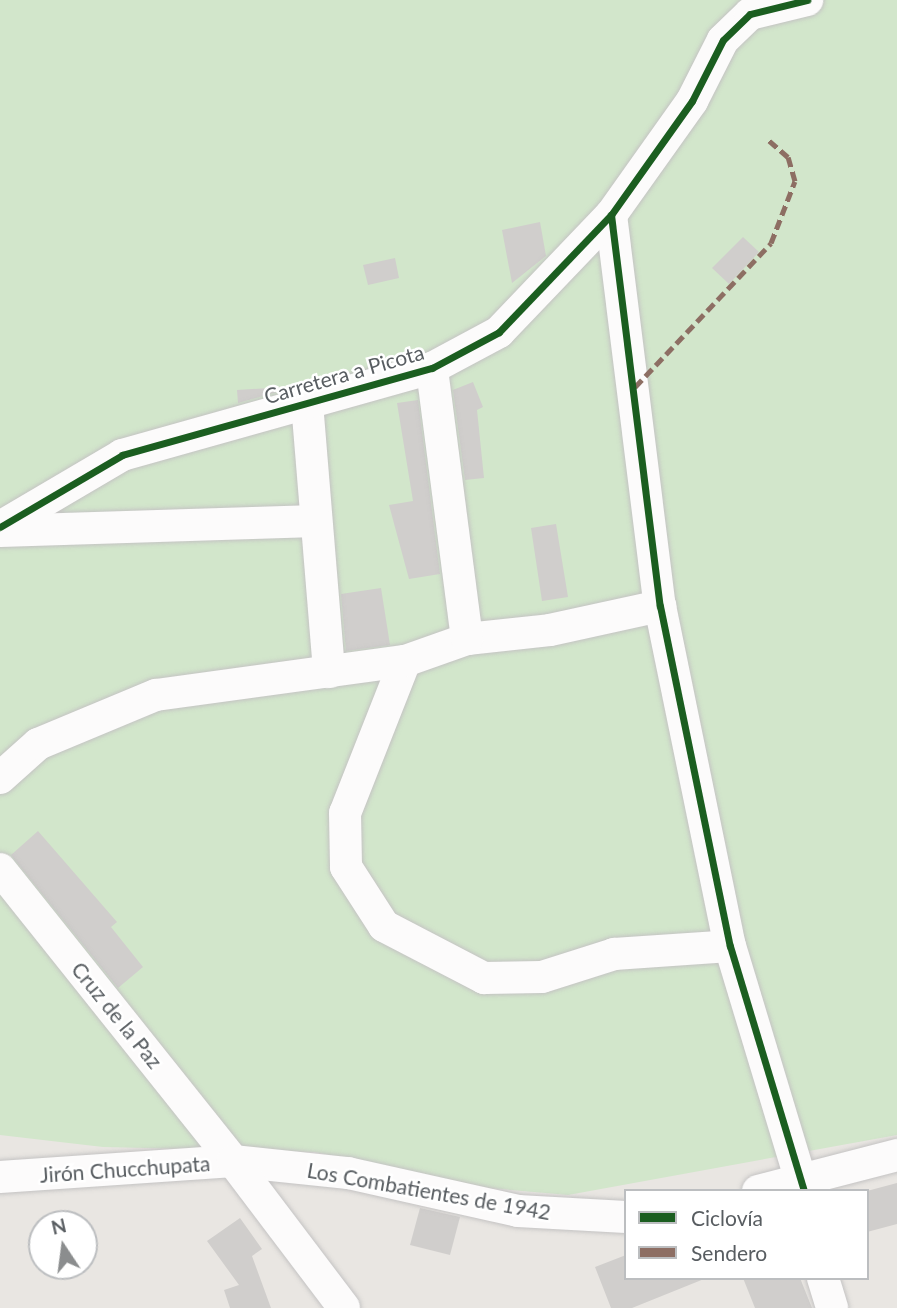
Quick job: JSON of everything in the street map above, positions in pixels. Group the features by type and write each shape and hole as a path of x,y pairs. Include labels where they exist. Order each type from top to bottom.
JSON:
{"street":[{"name":"Carretera a Picota","path":"0,529 122,455 432,368 499,332 611,215 692,101 723,40 750,14 807,0"},
{"path":"611,215 660,606 730,946 803,1184"},
{"path":"432,368 467,639"},
{"path":"307,403 329,673"},
{"path":"0,529 316,520"},
{"path":"0,778 38,744 156,695 405,662 467,639 550,630 660,606"},
{"path":"405,662 345,813 346,867 384,926 484,978 542,977 614,954 730,946"},
{"name":"Cruz de la Paz","path":"0,869 233,1161"},
{"path":"771,1189 803,1184 897,1155"},
{"name":"Jirón Chucchupata","path":"0,1177 233,1161 344,1308"},
{"name":"Los Combatientes de 1942","path":"233,1161 348,1173 518,1211 624,1217"},
{"path":"824,1280 832,1308"}],"green space":[{"path":"0,0 897,0 897,1135 568,1195 489,1188 315,1152 103,1147 0,1135"}],"building":[{"path":"540,222 546,256 512,283 502,230"},
{"path":"743,237 759,252 729,284 712,268"},
{"path":"395,258 399,278 368,285 363,265"},
{"path":"473,382 483,407 477,410 484,478 465,480 453,390"},
{"path":"285,387 285,390 238,403 237,390"},
{"path":"418,400 440,574 409,579 389,505 413,501 397,403"},
{"path":"556,524 568,597 542,601 531,528"},
{"path":"381,588 390,645 346,651 341,594"},
{"path":"38,831 117,922 111,927 143,967 118,988 11,855"},
{"path":"897,1183 897,1224 869,1231 869,1190"},
{"path":"420,1208 460,1217 450,1255 410,1245"},
{"path":"240,1218 262,1249 252,1256 271,1308 230,1308 224,1290 239,1285 207,1241"},
{"path":"624,1256 624,1280 702,1280 632,1308 611,1308 595,1267"},
{"path":"744,1280 801,1280 812,1308 755,1308"}],"marked path":[{"path":"635,387 771,243 795,181 788,157 767,139"}],"cycle path":[{"path":"0,527 122,455 432,368 499,332 611,215 692,101 723,40 750,14 807,0"},
{"path":"611,215 660,606 730,946 803,1189"}]}
